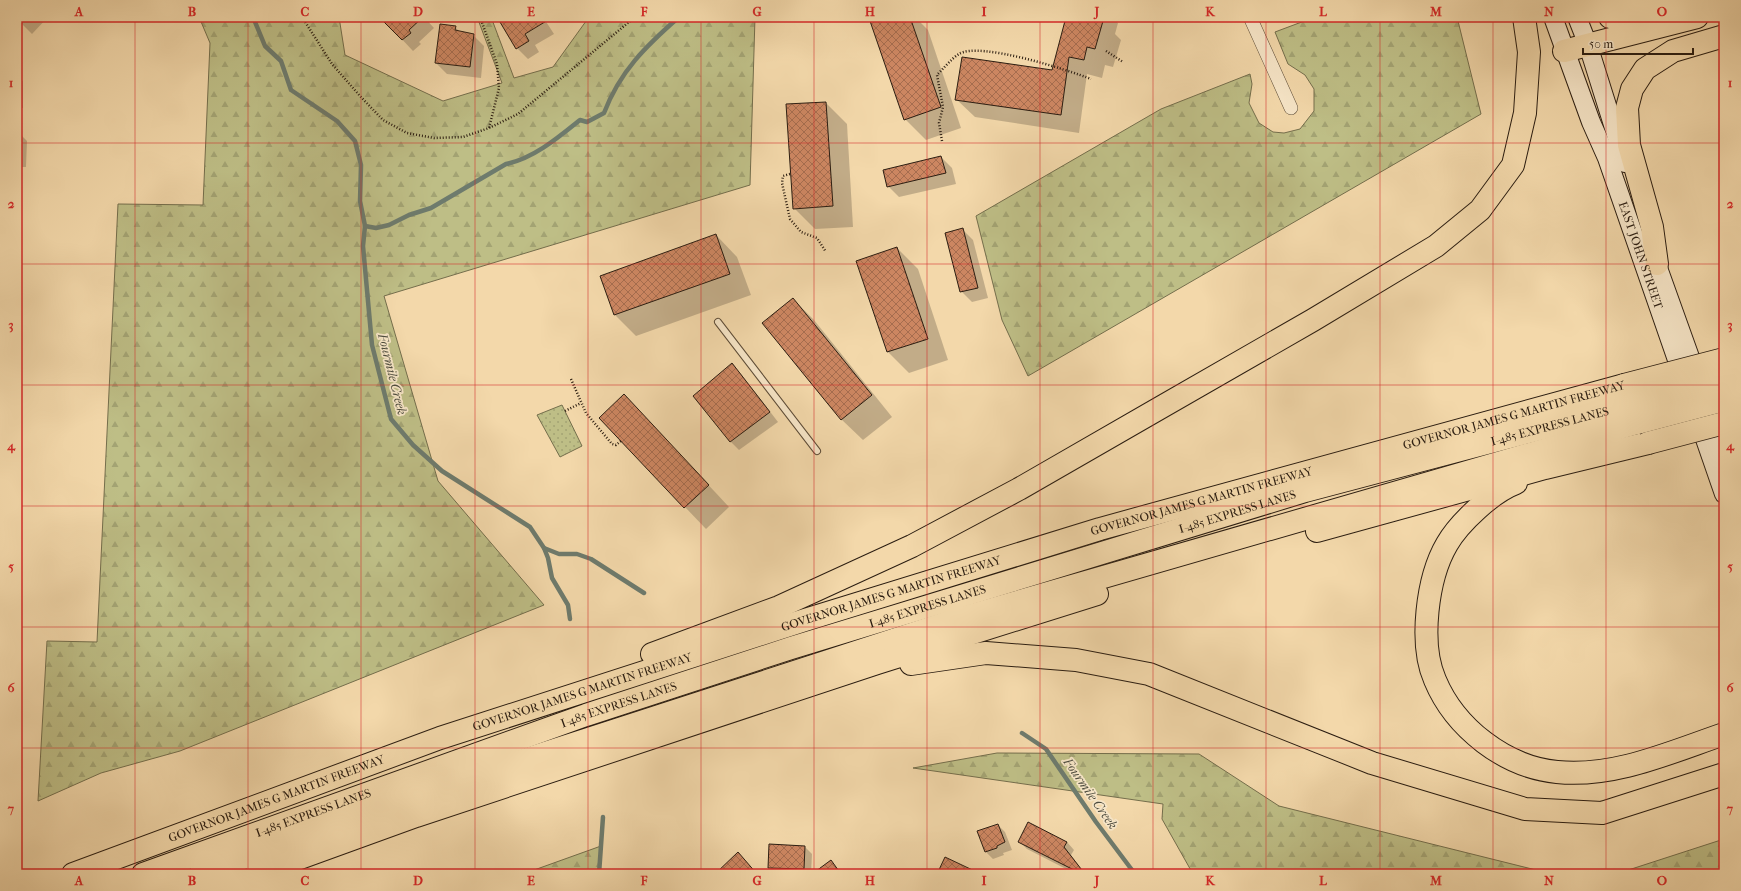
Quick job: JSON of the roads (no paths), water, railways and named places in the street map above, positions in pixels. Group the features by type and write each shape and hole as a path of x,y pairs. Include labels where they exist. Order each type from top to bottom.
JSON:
{"highway":[{"path":"580,692 616,668 779,607 912,546 1012,492 1172,401 1436,246 1480,210 1513,165 1525,113 1529,52 1524,17"},
{"path":"1610,17 1635,24 1687,20"},
{"path":"1564,51 1687,20"},
{"path":"1657,264 1652,227 1629,145 1627,108 1632,89 1645,69 1672,51 1724,36"},
{"name":"GOVERNOR JAMES G MARTIN FREEWAY","path":"73,874 440,738 812,617 1100,529 1631,404 1724,359"},
{"name":"I-485 EXPRESS LANES","path":"143,874 586,715 791,648 1305,492 1724,380"},
{"name":"I-485 EXPRESS LANES","path":"200,874 388,804 951,621 1631,404 1724,400"},
{"path":"256,874 416,816 814,684 1136,582 1545,468 1724,423"},
{"path":"1580,460 1513,484 1485,502 1464,520 1446,545 1436,570 1426,626 1427,651 1434,680 1456,716 1488,746 1524,766 1557,772 1591,773 1632,764 1724,734"},
{"path":"814,684 926,662 986,653 1076,660 1149,674 1372,763 1525,809 1602,812 1720,776"}],"main road":[{"name":"EAST JOHN STREET","path":"1553,17 1564,51 1607,158 1724,494"},
{"name":"EAST JOHN STREET","path":"1577,17 1588,44 1657,264 1724,452"}],"street":[{"path":"1250,17 1291,108"}],"lane":[{"path":"718,322 817,451"}],"waterway":[{"name":"Fourmile Creek","path":"253,17 265,46 281,61 291,90 337,121 355,141 361,165 360,201 365,226 363,246 372,345 391,419 413,445 442,471 530,527 544,548 559,554 577,554 591,559 644,593"},
{"path":"365,226 376,228 389,225 409,215 431,208 506,164 536,152 580,120 587,122 604,113 618,84 635,60 679,17"},
{"path":"544,548 548,558 552,578 568,605 570,619"},
{"name":"Fourmile Creek","path":"1022,733 1046,749 1096,822 1135,874"},
{"path":"599,874 603,817"}]}
